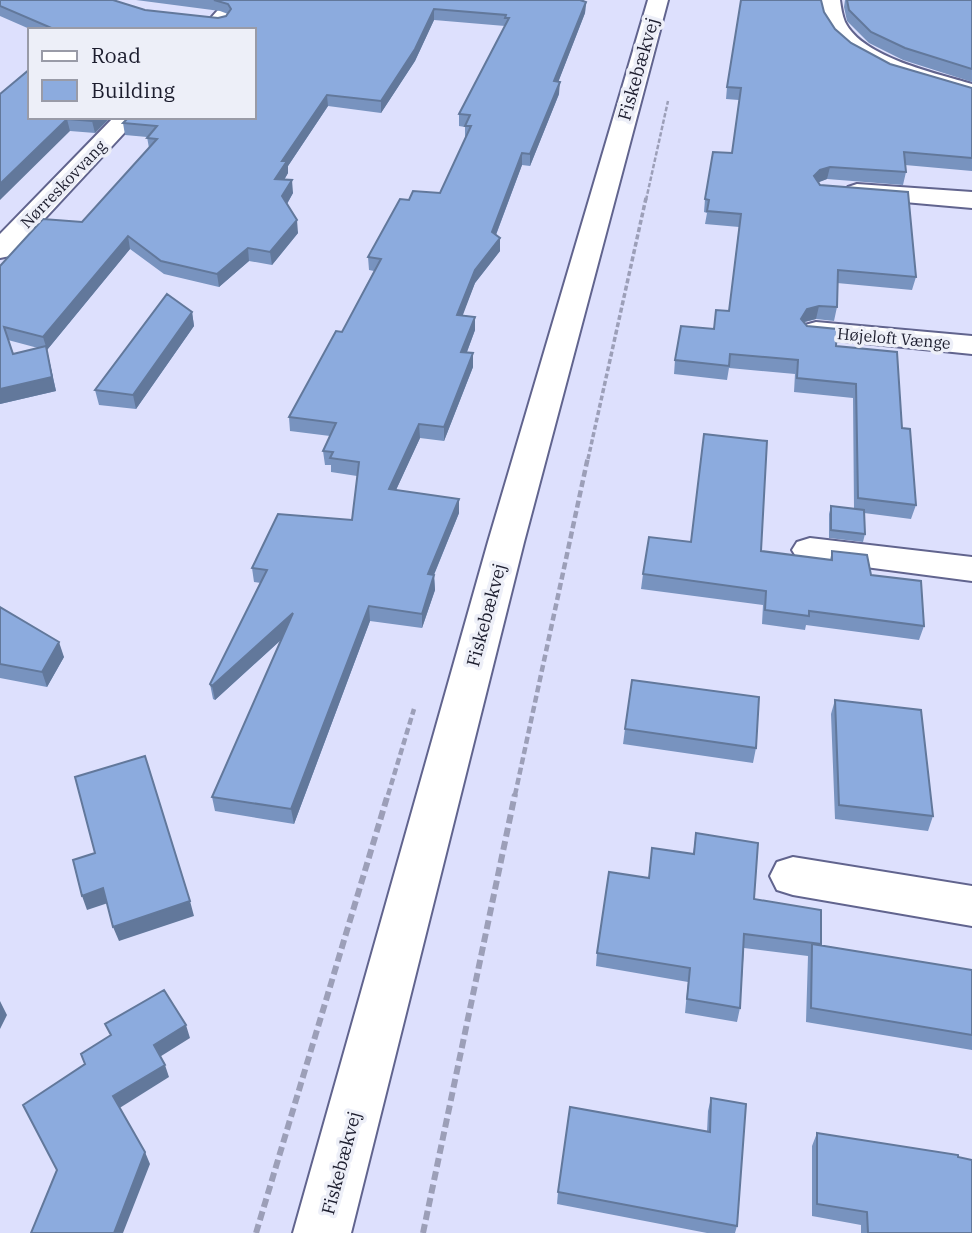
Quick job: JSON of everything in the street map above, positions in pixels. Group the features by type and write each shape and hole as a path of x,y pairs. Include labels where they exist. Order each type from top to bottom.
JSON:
{"street":[{"path":"192,17 215,25 239,0"},
{"name":"Fiskebækvej","path":"322,1233 506,542 658,0"},
{"path":"830,0 829,15 835,29 870,57 972,91"},
{"name":"Nørreskovvang","path":"0,250 125,119"},
{"path":"827,190 972,200"},
{"name":"Højeloft Vænge","path":"816,331 972,345"},
{"path":"810,550 972,569"},
{"path":"793,876 972,906"}],"path":[{"path":"423,1233 549,631 669,94"}],"building":[{"path":"0,0 113,0 145,10 218,18 226,16 231,9 228,4 214,0 586,2 554,81 560,82 530,154 522,153 492,232 500,238 475,270 457,315 475,317 461,352 473,353 444,427 419,424 389,489 459,499 428,574 434,575 422,614 369,606 291,809 212,797 293,613 212,686 210,684 267,570 252,568 278,514 352,520 359,462 330,458 333,452 323,451 336,423 289,417 336,331 342,332 381,259 368,257 400,199 409,200 413,191 440,193 471,126 465,126 470,115 459,114 509,18 505,18 506,15 434,9 415,49 381,101 327,95 282,161 287,161 275,179 292,180 282,196 297,220 270,252 248,248 217,274 161,261 128,236 43,337 4,327 13,354 46,346 52,377 0,389 0,266 43,219 82,222 157,139 147,138 157,126 123,123 127,119 256,119 256,28 51,28 0,6"},
{"path":"741,0 821,0 824,12 835,29 851,43 890,64 972,88 972,158 904,152 906,172 830,167 820,170 814,176 820,185 908,192 916,277 838,270 837,307 819,306 807,309 801,319 807,326 837,329 836,346 897,352 902,428 910,429 916,505 858,498 856,384 797,378 798,360 730,354 729,366 675,360 681,326 714,329 716,310 729,311 741,214 707,211 709,200 705,199 713,152 732,153 741,88 727,87"},
{"path":"847,0 972,0 972,69 905,48 871,32 849,10"},
{"path":"28,71 28,119 67,119 0,184 0,94"},
{"path":"167,294 192,312 133,395 95,390"},
{"path":"704,434 767,441 761,551 832,560 832,551 867,555 871,575 921,581 924,626 809,611 809,616 765,610 766,591 643,574 649,537 691,542"},
{"path":"831,506 864,510 865,534 831,530"},
{"path":"0,607 59,642 42,672 0,664"},
{"path":"632,680 759,697 756,748 625,729"},
{"path":"835,700 921,710 933,816 839,805"},
{"path":"145,756 190,901 113,927 103,888 82,896 73,860 95,853 75,777"},
{"path":"696,833 758,843 754,899 821,910 821,944 744,934 740,1008 687,999 690,968 597,953 609,872 649,878 652,848 694,854"},
{"path":"812,944 972,970 972,1035 811,1008"},
{"path":"164,990 186,1025 154,1045 165,1065 113,1096 145,1152 114,1233 31,1233 57,1170 23,1105 85,1064 81,1054 111,1035 105,1024"},
{"path":"711,1098 746,1104 737,1226 558,1192 570,1107 710,1132"},
{"path":"817,1133 958,1155 972,1160 972,1233 868,1233 867,1212 817,1204"}]}
